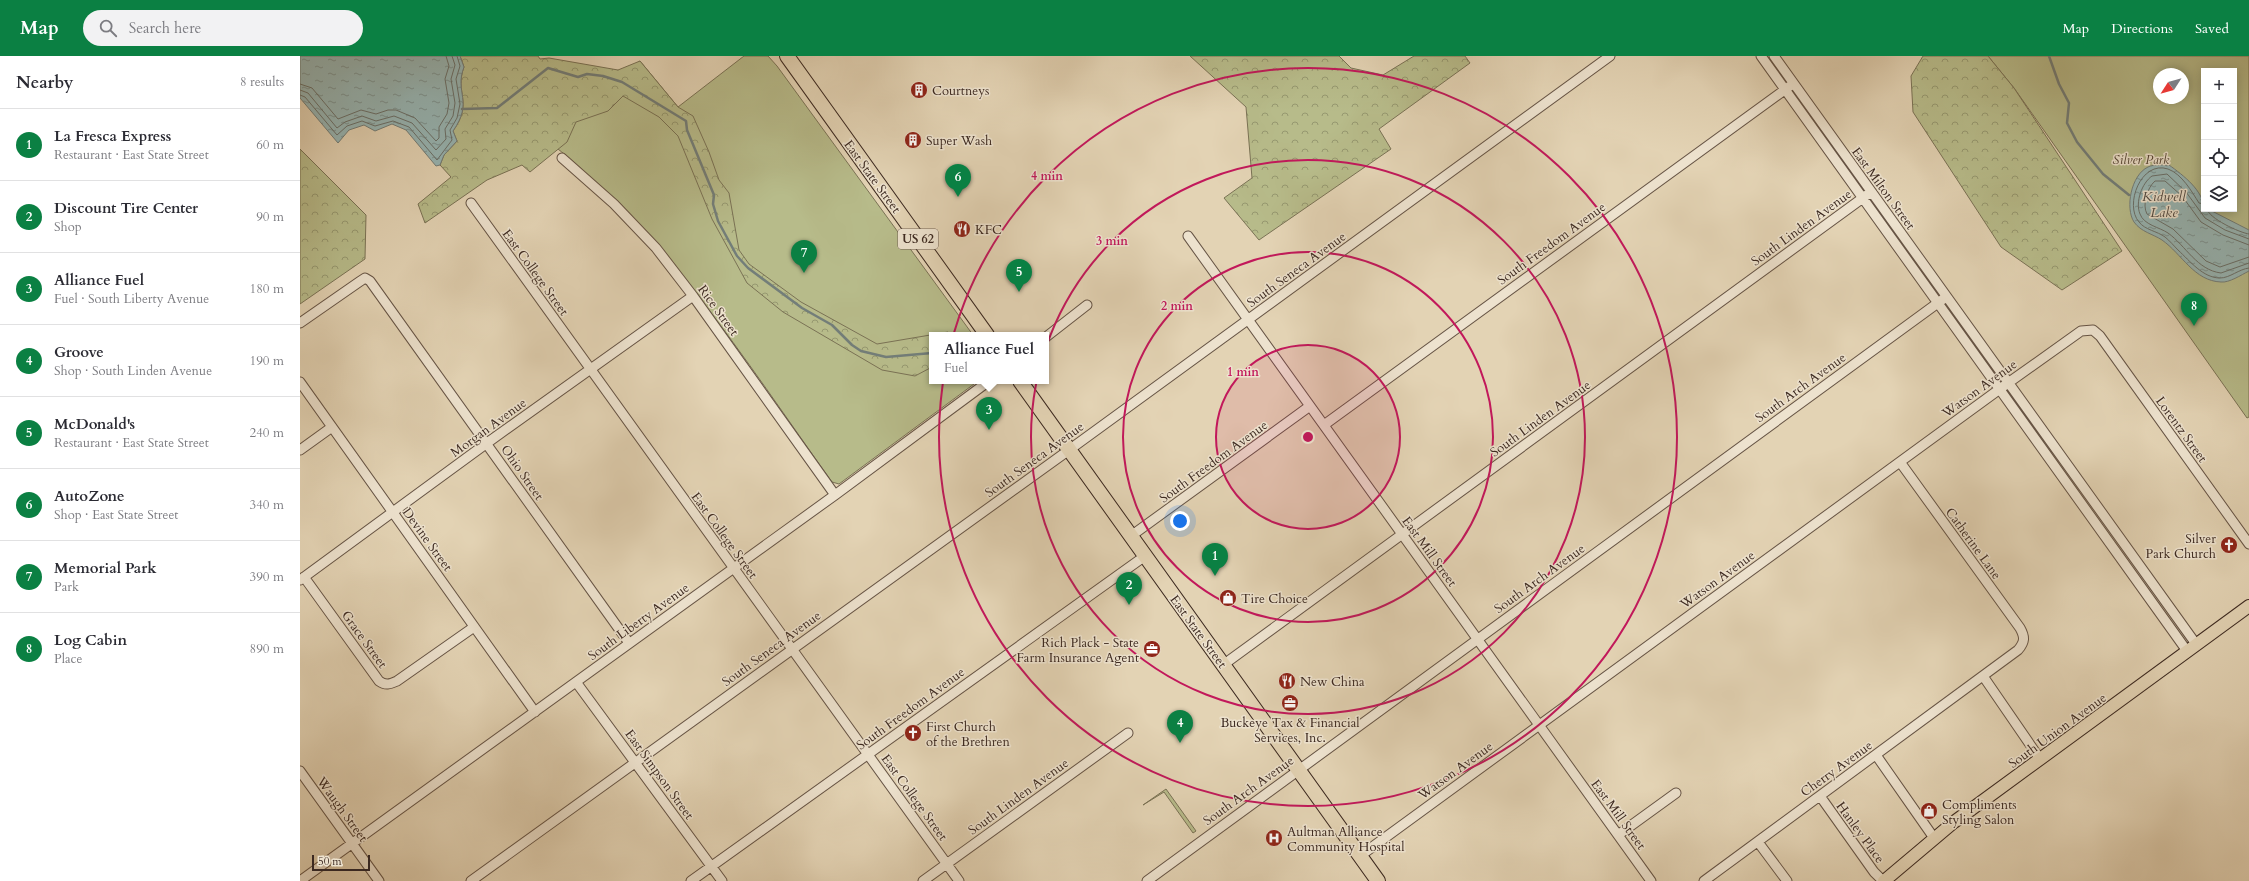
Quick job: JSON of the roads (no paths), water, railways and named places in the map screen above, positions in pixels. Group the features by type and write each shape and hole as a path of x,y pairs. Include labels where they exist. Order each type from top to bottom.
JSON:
{"highway":[{"name":"East State Street","path":"787,56 985,332"},
{"name":"East State Street","path":"1022,384 1378,881"}],"main road":[{"name":"South Union Avenue","path":"1884,881 1934,838 2249,606"}],"street":[{"name":"South Seneca Avenue","path":"471,881 1069,450 1610,56"},
{"name":"East Milton Street","path":"1761,56 2109,542 2145,591 2192,647"},
{"name":"East Milton Street","path":"1774,56 2153,585 2192,647"},
{"name":"South Freedom Avenue","path":"1324,425 1793,83"},
{"path":"1825,146 1834,139"},
{"name":"Rice Street","path":"562,158 596,186 632,221 693,296 835,495"},
{"name":"South Linden Avenue","path":"1223,665 1872,192"},
{"name":"East College Street","path":"471,203 959,881"},
{"name":"East Mill Street","path":"1188,236 1651,881"},
{"path":"1905,258 1914,252"},
{"name":"Ohio Street","path":"300,323 366,278 370,281 629,644"},
{"name":"Morgan Avenue","path":"302,579 487,443 693,296"},
{"name":"South Arch Avenue","path":"1147,881 1946,297"},
{"path":"1049,335 1087,305"},
{"name":"Watson Avenue","path":"1360,856 2073,336 2085,330 2093,330"},
{"name":"Lorentz Street","path":"2093,330 2100,336 2249,544"},
{"path":"1970,348 1978,342"},
{"name":"Devine Street","path":"300,382 535,712"},
{"name":"South Liberty Avenue","path":"300,881 835,495 985,384"},
{"name":"South Freedom Avenue","path":"1131,536 1310,406"},
{"path":"300,450 332,427"},
{"path":"2038,442 2046,436"},
{"name":"Catherine Lane","path":"1900,462 2020,628 2024,640"},
{"path":"2073,491 2081,485"},
{"path":"2109,542 2117,535"},
{"name":"South Freedom Avenue","path":"691,881 1145,556"},
{"name":"Grace Street","path":"302,579 379,681 384,684 391,684 397,681 474,627"},
{"path":"2145,591 2153,585"},
{"name":"Cherry Avenue","path":"1704,881 2018,650 2024,640"},
{"path":"1983,676 2040,759"},
{"name":"East Simpson Street","path":"576,682 722,881"},
{"name":"South Linden Avenue","path":"923,881 1128,733"},
{"path":"1876,755 1934,838"},
{"name":"Waugh Street","path":"300,771 379,881"},
{"path":"1618,835 1676,793"},
{"name":"Hanley Place","path":"1820,796 1874,872 1884,881"},
{"path":"1758,842 1787,881"}],"water":[{"path":"300,56 460,56 464,67 461,84 463,104 459,121 453,131 457,141 444,155 440,165 436,166 406,130 392,124 375,131 364,125 349,130 338,143 300,98"},
{"name":"Kidwell Lake","path":"2169,165 2192,184 2201,198 2201,212 2214,212 2249,230 2249,271 2224,282 2203,277 2189,266 2162,240 2144,231 2134,222 2131,216 2130,201 2134,184 2142,171 2150,166"}],"waterway":[{"path":"2049,56 2059,84 2069,103 2067,123 2077,142 2103,174 2129,195"},
{"path":"462,109 497,108 548,68 578,77 587,74 603,76 622,82 686,121 687,130 714,195 713,204 718,221 737,256 748,268 802,308 832,325 852,345 861,351 886,357 929,353"}],"place":[{"name":"Courtneys","path":"919,90"},
{"name":"Super Wash","path":"913,140"},
{"name":"AutoZone","path":"958,197"},
{"name":"KFC","path":"962,229"},
{"name":"Memorial Park","path":"804,273"},
{"name":"McDonald's","path":"1019,292"},
{"name":"Log Cabin","path":"2194,326"},
{"name":"Alliance Fuel","path":"989,430"},
{"name":"Silver Park Church","path":"2229,545"},
{"name":"La Fresca Express","path":"1215,576"},
{"name":"Tire Choice","path":"1228,598"},
{"name":"Discount Tire Center","path":"1129,605"},
{"name":"Rich Plack - State Farm Insurance Agent","path":"1152,649"},
{"name":"New China","path":"1287,681"},
{"name":"Buckeye Tax & Financial Services, Inc.","path":"1290,703"},
{"name":"First Church of the Brethren","path":"913,733"},
{"name":"Groove","path":"1180,743"},
{"name":"Compliments Styling Salon","path":"1929,811"},
{"name":"Aultman Alliance Community Hospital","path":"1274,838"}],"park label":[{"name":"Silver Park","path":"2141,159"}]}
